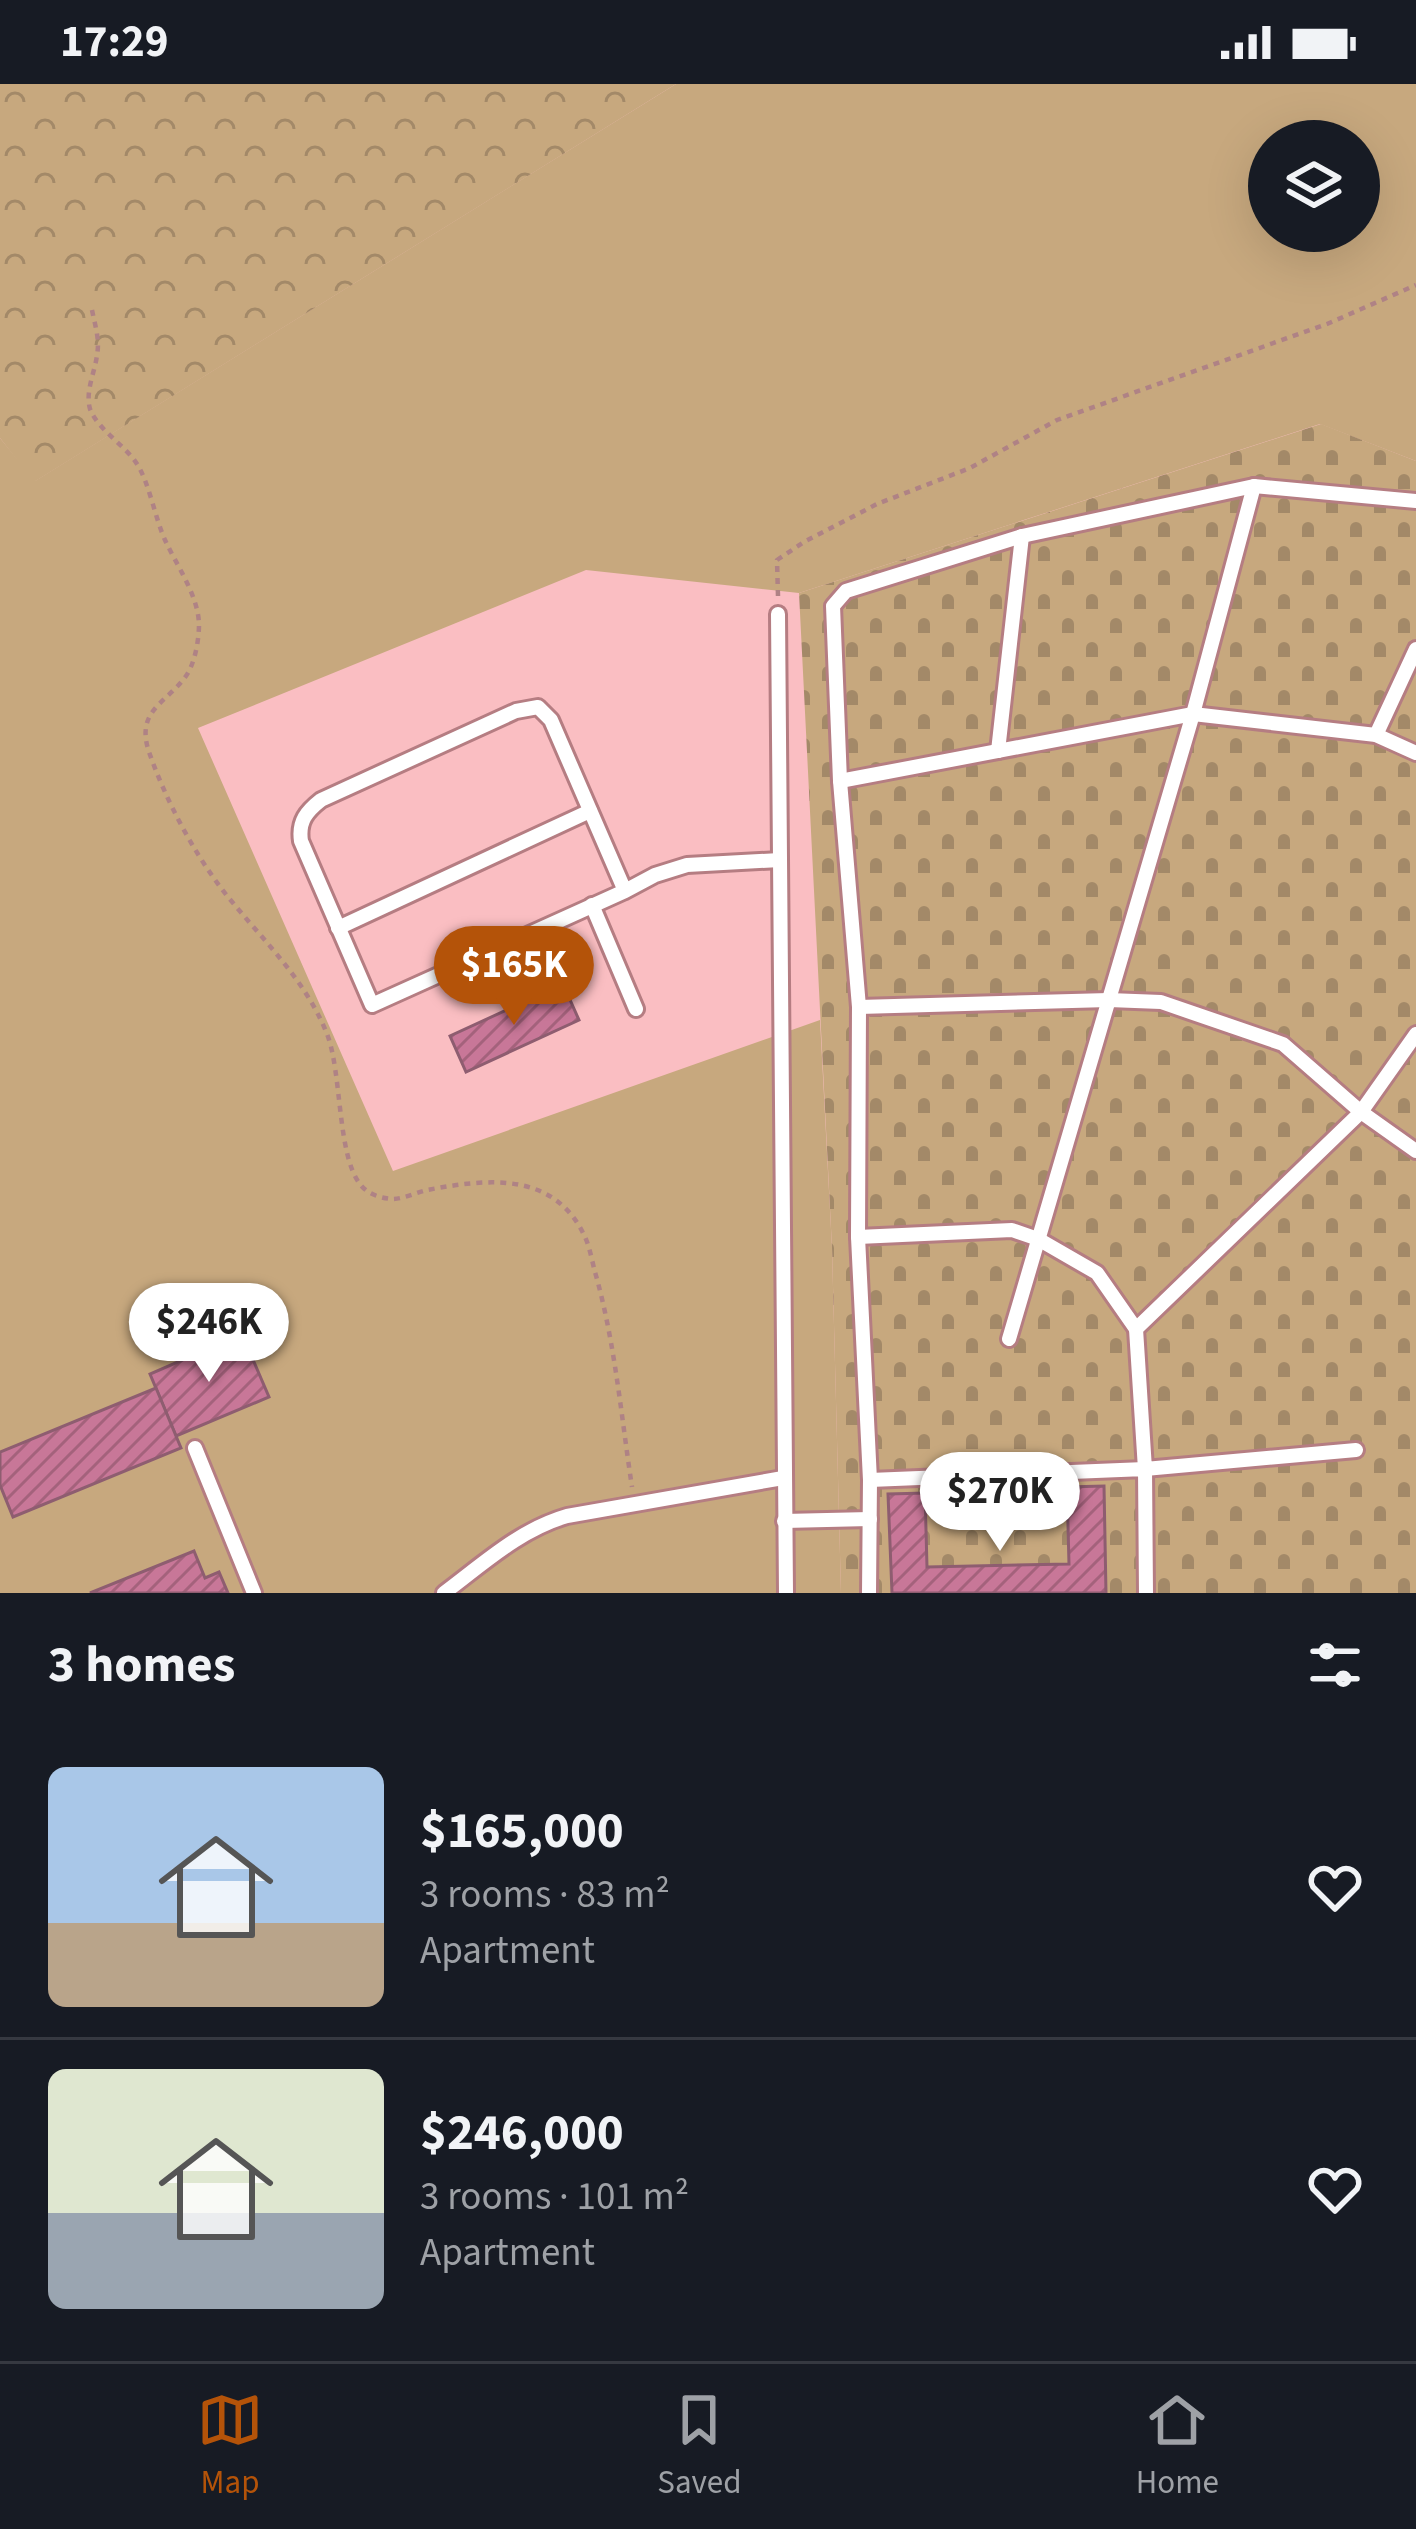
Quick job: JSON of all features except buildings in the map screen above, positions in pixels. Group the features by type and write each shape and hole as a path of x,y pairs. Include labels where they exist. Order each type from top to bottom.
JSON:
{"lane":[{"path":"1009,1339 1193,714 1254,486"},
{"path":"869,1593 870,1480 858,1237 859,1007 840,781 833,606 846,592 1022,536 1254,486 1416,501"},
{"path":"998,751 1022,536"},
{"path":"778,614 786,1593"},
{"path":"1376,735 1416,649"},
{"path":"625,890 551,720 538,707 516,711 321,800 304,816 299,832 372,1005 625,890 655,875 687,865 780,860"},
{"path":"840,781 1193,714 1376,735 1416,753"},
{"path":"338,928 590,811"},
{"path":"592,905 636,1009"},
{"path":"859,1007 1161,1002 1282,1044 1361,1112 1416,1150"},
{"path":"1136,1329 1361,1112 1416,1034"},
{"path":"858,1237 1012,1230 1097,1274 1136,1329 1145,1469 1146,1593"},
{"path":"195,1448 254,1593"},
{"path":"870,1480 1145,1469 1356,1450"},
{"path":"444,1593 544,1522 783,1478"},
{"path":"784,1521 869,1520"}],"path":[{"path":"778,614 778,560 877,503 970,468 1057,420 1327,324 1416,285"}],"green space":[{"path":"0,84 676,84 34,482 0,438"},
{"path":"676,84 1416,84 1416,461 1320,424 799,593 586,570 198,728 393,1171 820,1020 832,1248 841,1593 0,1593 0,438 35,481"},
{"path":"1321,424 1416,461 1416,1593 841,1593 832,1248 799,593"}]}
